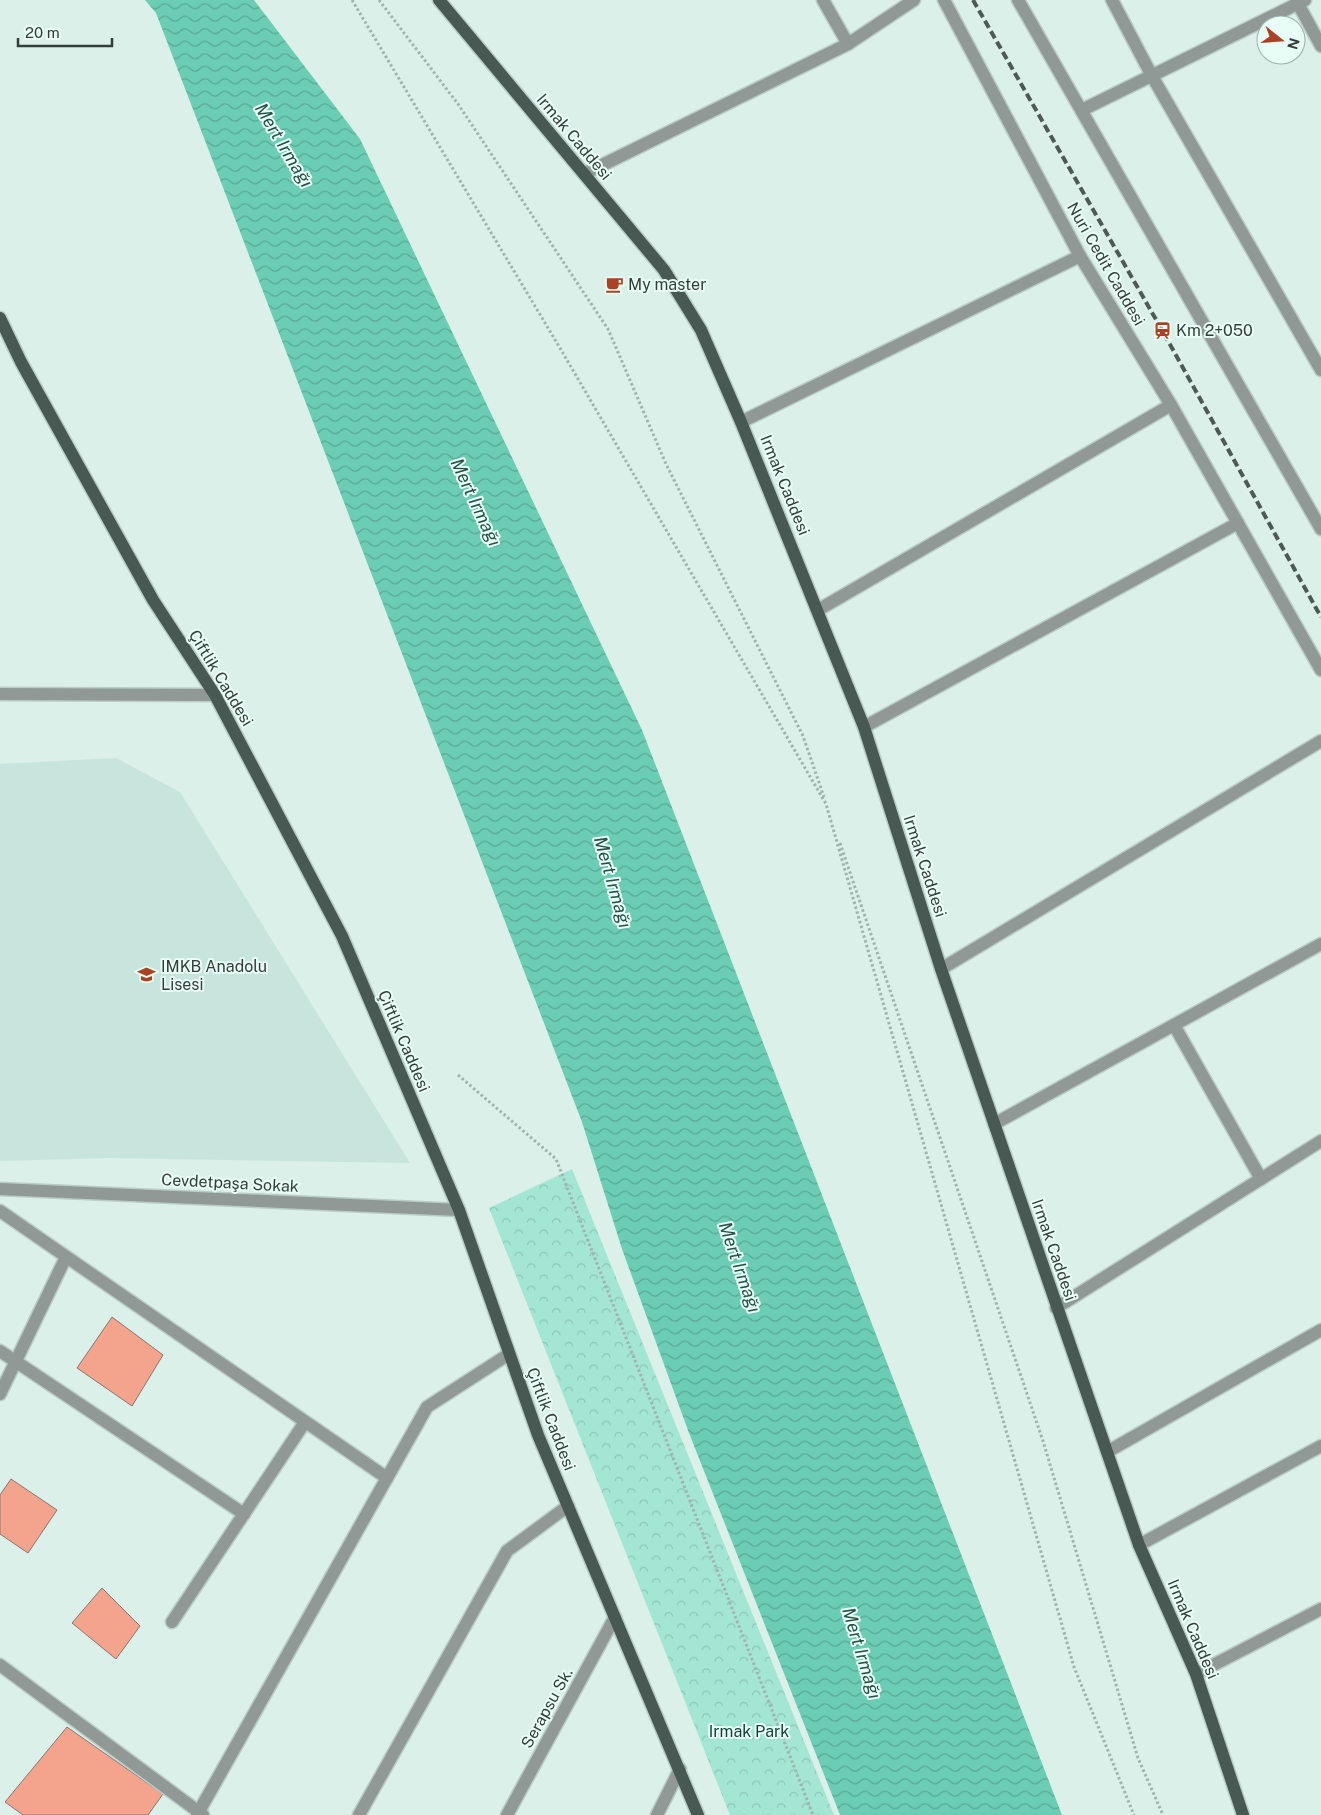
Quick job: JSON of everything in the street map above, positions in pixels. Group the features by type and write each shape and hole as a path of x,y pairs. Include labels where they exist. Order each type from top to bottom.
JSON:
{"main road":[{"name":"Irmak Caddesi","path":"440,0 664,270 701,330 741,422 864,727 941,969 1056,1308 1139,1545 1196,1674 1243,1815"},
{"name":"Çiftlik Caddesi","path":"0,318 21,362 153,600 215,695 342,936 459,1210 538,1434 698,1815"}],"street":[{"path":"824,0 848,44"},
{"path":"584,174 848,44 914,0"},
{"name":"Nuri Cedit Caddesi","path":"944,0 1080,256 1171,405 1321,670"},
{"path":"1018,0 1321,529"},
{"path":"1112,0 1152,76 1321,370"},
{"path":"1082,110 1300,2 1321,46"},
{"path":"741,422 1080,256"},
{"path":"818,610 1171,405"},
{"path":"864,727 1238,522"},
{"path":"0,694 215,695"},
{"path":"941,969 1321,742"},
{"path":"994,1124 1321,944"},
{"path":"1174,1025 1261,1179"},
{"path":"1056,1308 1321,1141"},
{"name":"Cevdetpaşa Sokak","path":"0,1189 459,1210"},
{"path":"0,1211 387,1478"},
{"path":"0,1394 66,1257"},
{"path":"1107,1452 1321,1330"},
{"path":"0,1351 244,1514"},
{"path":"0,1665 200,1814 427,1408 509,1354"},
{"path":"172,1622 305,1422"},
{"path":"1139,1545 1321,1446"},
{"path":"360,1815 507,1551 568,1506"},
{"path":"1196,1674 1321,1609"},
{"name":"Serapsu Sk.","path":"508,1815 615,1617"},
{"path":"657,1815 680,1769"}],"path":[{"path":"352,0 555,340 826,804 1074,1667 1134,1815"},
{"path":"379,0 458,104 608,329 666,464 803,736 1043,1440 1138,1758 1164,1815"},
{"path":"458,1075 556,1159 813,1815"}],"shaded area":[{"name":"IMKB Anadolu Lisesi","path":"116,758 180,792 410,1163 111,1158 0,1161 0,764"}],"green space":[{"name":"Irmak Park","path":"572,1169 834,1815 730,1815 489,1208"}],"water":[{"name":"Mert Irmağı","path":"145,0 254,0 360,139 642,730 1062,1815 840,1815 689,1433 622,1249 582,1122 156,13"}],"building":[{"path":"112,1317 163,1355 132,1406 77,1368"},
{"path":"11,1479 57,1510 28,1553 0,1534 0,1495"},
{"path":"102,1588 140,1626 116,1659 72,1623"},
{"path":"67,1727 163,1794 148,1815 23,1815 5,1802"}],"railway":[{"path":"973,0 1162,330 1321,617"}],"place":[{"name":"My master","path":"614,284"},
{"name":"Km 2+050","path":"1162,330"},
{"name":"IMKB Anadolu Lisesi","path":"147,975"}]}
